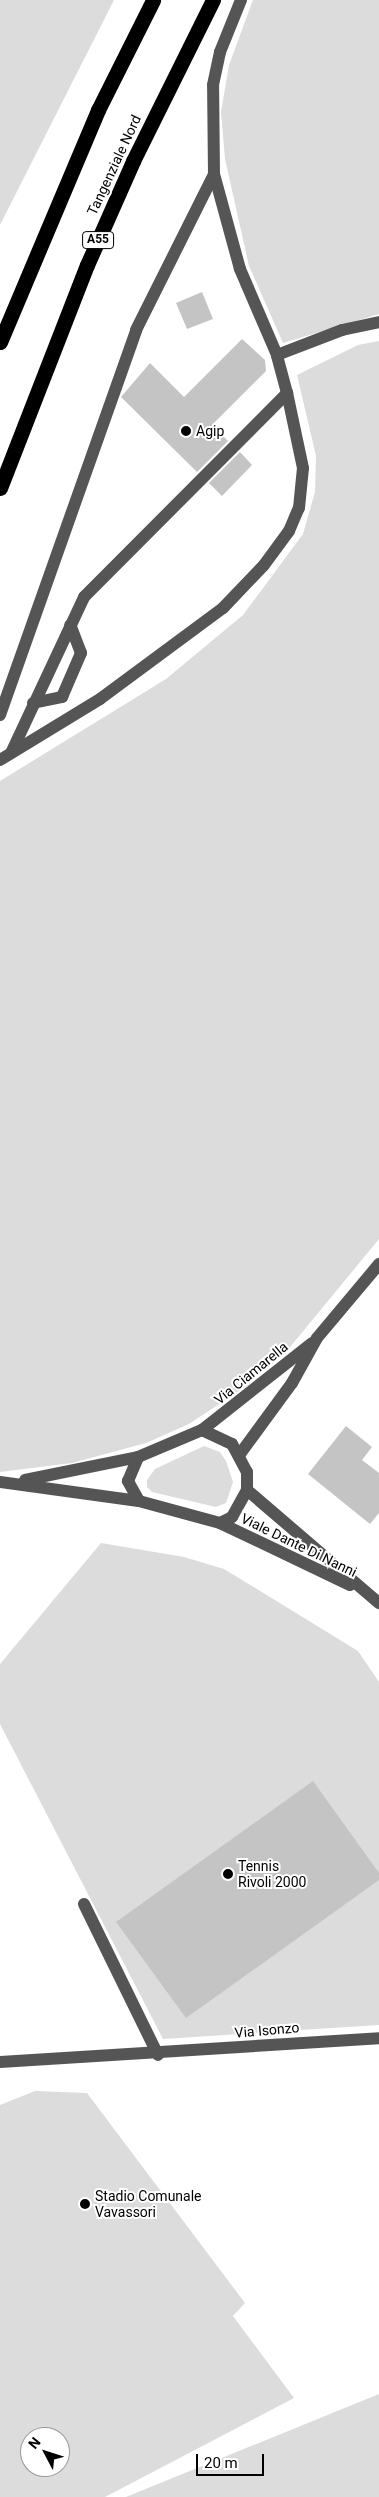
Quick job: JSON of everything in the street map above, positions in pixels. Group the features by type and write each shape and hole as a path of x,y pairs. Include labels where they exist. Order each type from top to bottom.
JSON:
{"highway":[{"path":"0,342 98,110 153,0"},
{"name":"Tangenziale Nord","path":"0,488 87,265 133,161 213,0"}],"street":[{"path":"0,760 100,699 223,608 264,565 289,531 299,508 303,482 287,393 277,355 240,269 214,174 213,85 220,52 241,0"},
{"path":"0,715 136,330 214,174"},
{"path":"277,355 342,330 379,322"},
{"path":"12,751 84,597 287,393"},
{"path":"33,703 62,697 81,653 70,626"},
{"name":"Via Ciamarella","path":"240,1454 292,1383 318,1338 379,1264"},
{"name":"Via Ciamarella","path":"202,1430 318,1338"},
{"path":"0,1482 18,1482 139,1501 220,1523 232,1517 247,1490 247,1472 240,1454 219,1435 202,1430 138,1458 18,1482"},
{"path":"138,1458 128,1481 139,1501"},
{"name":"Viale Dante Di Nanni","path":"247,1490 365,1593 379,1603"},
{"name":"Viale Dante Di Nanni","path":"220,1523 365,1593"},
{"path":"84,1904 158,2055"},
{"name":"Via Isonzo","path":"0,2062 158,2055 292,2042 379,2038"}],"shaded area":[{"path":"0,0 114,0 0,225"},
{"path":"253,0 379,0 379,314 283,343 249,266 225,159 221,112 229,65"},
{"path":"379,341 379,1239 286,1352 248,1385 189,1424 146,1443 72,1463 0,1472 0,781 166,679 243,615 303,534 315,492 316,456 297,375 358,345"},
{"path":"204,1446 220,1452 226,1461 233,1482 226,1503 216,1507 152,1492 147,1487 147,1480 155,1469"},
{"name":"Tennis Rivoli 2000","path":"101,1543 184,1557 224,1569 358,1651 379,1682 379,2025 163,2039 0,1724 0,1664"},
{"name":"Stadio Comunale Vavassori","path":"35,2091 87,2093 245,2303 233,2316 294,2398 105,2497 0,2497 0,2105"},
{"path":"379,2394 379,2497 126,2497"}],"building":[{"path":"202,292 213,319 187,329 176,303"},
{"path":"242,339 265,360 266,371 212,425 228,441 197,472 121,397 150,363 184,397"},
{"path":"240,452 252,465 222,496 209,483"},
{"path":"346,1426 372,1447 362,1460 379,1473 379,1513 370,1524 308,1474"},
{"path":"313,1781 379,1873 379,1880 186,2018 116,1922"}],"place":[{"name":"Agip","path":"186,431"},
{"name":"Tennis Rivoli 2000","path":"228,1874"},
{"name":"Stadio Comunale Vavassori","path":"85,2204"}]}
